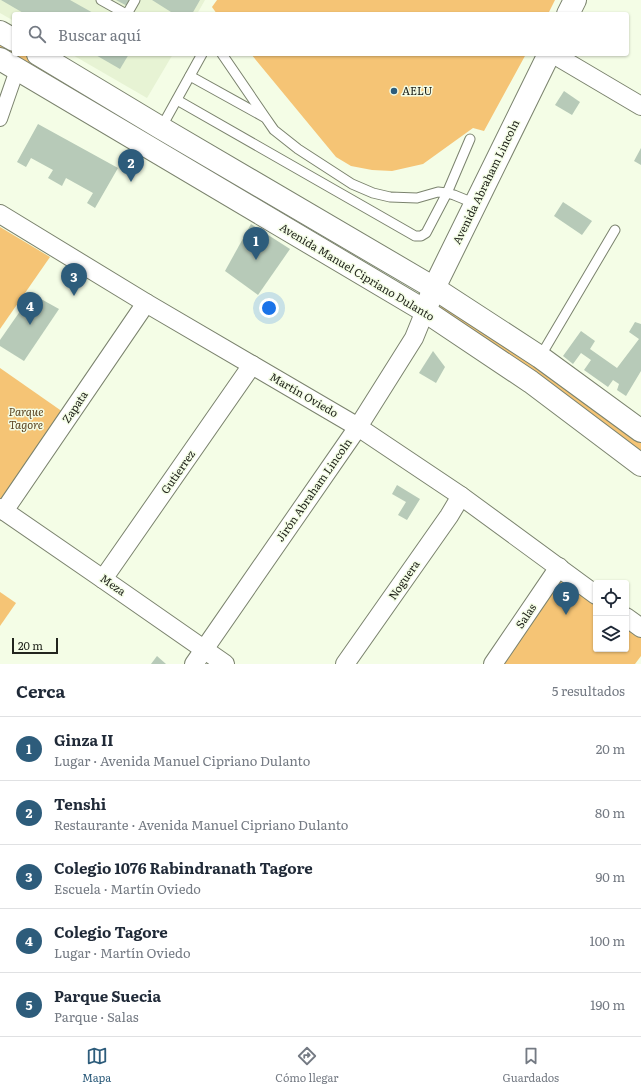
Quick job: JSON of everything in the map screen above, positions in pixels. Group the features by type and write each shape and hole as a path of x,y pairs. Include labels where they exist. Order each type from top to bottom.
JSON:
{"main road":[{"path":"569,12 575,0"},
{"path":"0,32 12,39"},
{"path":"41,56 434,288 540,357 641,430"},
{"name":"Avenida Abraham Lincoln","path":"425,311 434,288 548,56"},
{"name":"Avenida Manuel Cipriano Dulanto","path":"9,65 425,311 531,382 641,465"},
{"path":"82,108 94,88"}],"street":[{"path":"556,56 641,106"},
{"path":"0,120 9,65"},
{"name":"Martín Oviedo","path":"0,214 146,303 358,427 461,496 593,593"},
{"name":"Zapata","path":"2,510 146,303"},
{"name":"Jirón Abraham Lincoln","path":"199,657 358,427 414,338 425,311"},
{"name":"Gutierrez","path":"103,578 252,365"},
{"name":"Noguera","path":"345,664 449,516 461,496"},
{"name":"Meza","path":"2,510 103,578 199,657 225,664"},
{"name":"Salas","path":"493,664 559,568"},
{"path":"629,619 641,628"}],"lane":[{"path":"101,0 123,12"},
{"path":"128,12 135,0"},
{"path":"161,128 200,56"},
{"path":"223,56 274,130 298,149 352,184 373,193 390,197 417,198 438,192 454,195 476,204"},
{"path":"190,76 265,117"},
{"path":"177,100 415,236 421,236 426,233 447,193 470,139"},
{"path":"540,357 615,230"}],"shaded area":[{"path":"0,0 205,0 198,12 12,12 12,20 0,13"},
{"path":"74,56 172,56 147,98"}],"green space":[{"path":"217,0 555,0 549,12 216,12 212,7"},
{"path":"0,39 12,46 12,56 29,56 80,86 81,90 78,95 0,53"},
{"name":"AELU","path":"253,56 525,56 484,131 473,128 423,164 392,171 372,170 351,166 336,157"},
{"path":"0,227 50,257 0,329"},
{"path":"442,304 641,438 641,456 439,309"},
{"name":"Parque Tagore","path":"0,368 63,412 0,500"},
{"path":"561,579 593,603 593,652 629,652 629,628 641,637 641,656 635,664 504,664"},
{"path":"0,592 16,603 0,626"}],"building":[{"path":"1,0 70,0 91,12 22,12"},
{"path":"116,0 133,0 129,7"},
{"path":"152,0 200,0 193,12 171,12"},
{"path":"97,56 128,56 120,69"},
{"path":"564,91 580,102 572,115 555,105"},
{"path":"38,124 118,168 95,208 87,203 93,193 66,178 62,186 48,178 53,170 31,158 26,167 17,162"},
{"path":"641,148 641,165 634,161"},
{"path":"563,202 592,221 582,235 554,216"},
{"path":"251,224 290,249 258,295 225,271"},
{"path":"32,294 59,309 24,361 0,346 0,340"},
{"path":"635,322 641,324 641,371 626,396 617,390 619,384 613,380 608,387 584,370 591,360 581,353 573,364 563,356 581,331 595,341 590,349 617,368 639,339 629,332"},
{"path":"433,351 445,367 436,383 419,373"},
{"path":"397,485 420,499 407,520 398,515 406,502 392,494"},
{"path":"157,656 166,664 151,664"}],"place":[{"name":"AELU","path":"394,91"},
{"name":"Tenshi","path":"131,182"},
{"name":"Ginza II","path":"256,260"},
{"name":"Colegio 1076 Rabindranath Tagore","path":"74,296"},
{"name":"Colegio Tagore","path":"30,325"},
{"name":"Parque Suecia","path":"566,615"}]}
